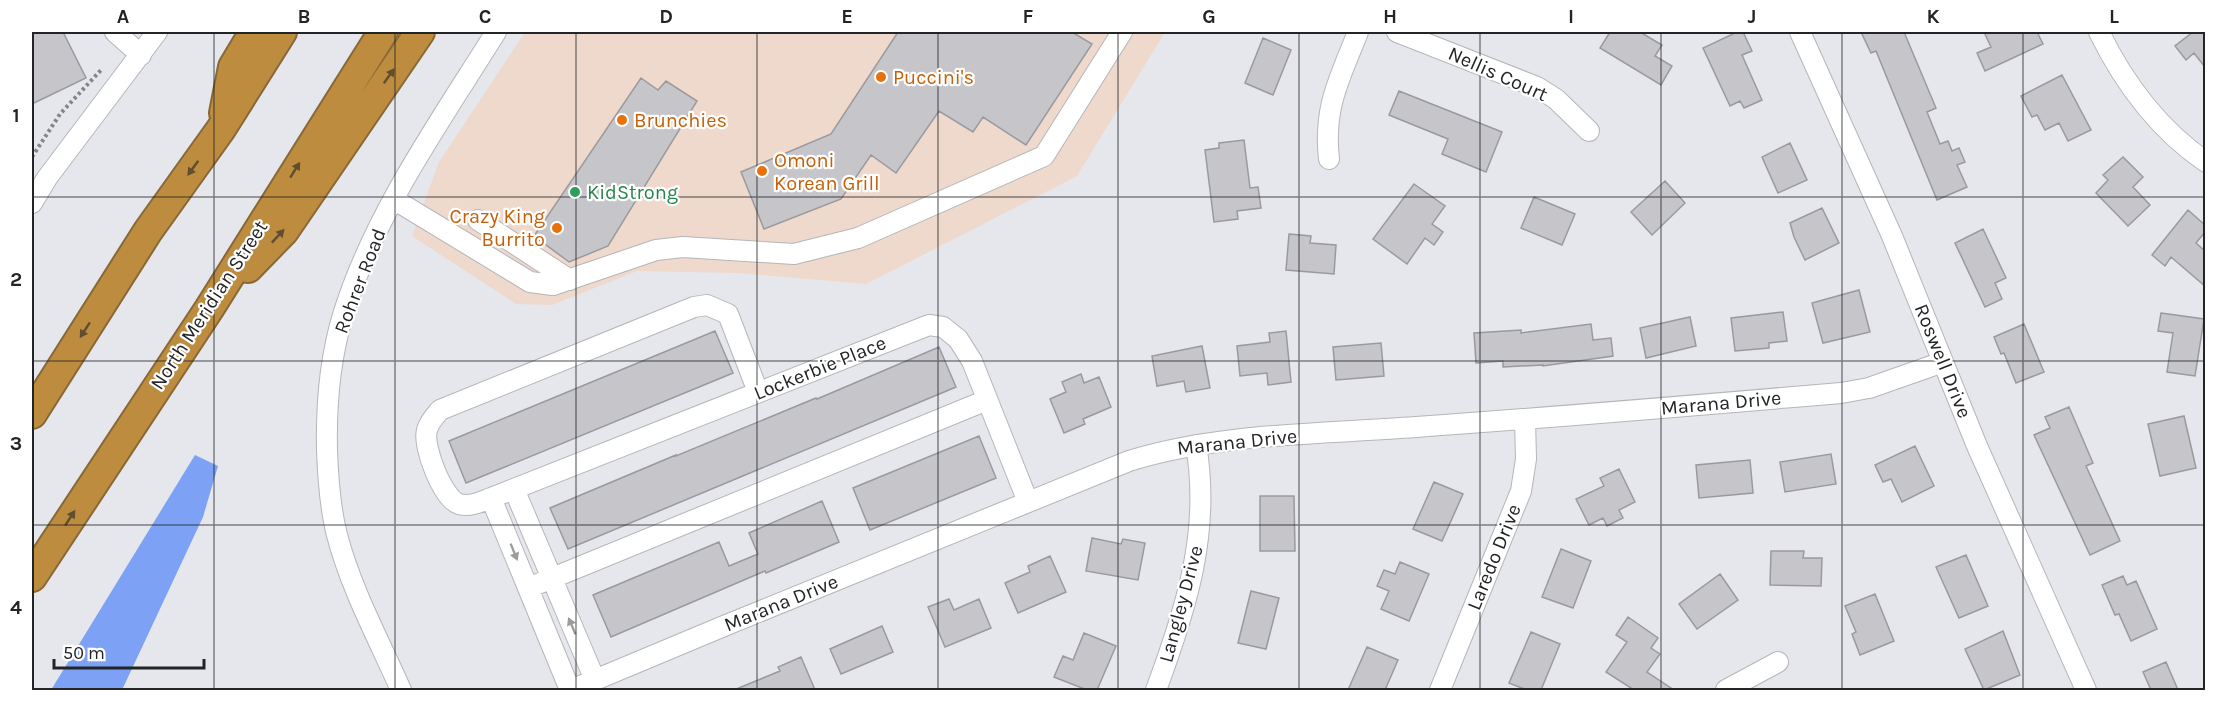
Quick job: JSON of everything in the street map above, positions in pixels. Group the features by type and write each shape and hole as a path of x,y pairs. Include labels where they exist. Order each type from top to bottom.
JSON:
{"highway":[{"path":"221,129 233,67 254,32"},
{"path":"32,414 148,231 221,129 282,32"},
{"name":"North Meridian Street","path":"32,577 208,309 382,32"},
{"path":"208,309 284,231 420,32"}],"street":[{"path":"114,32 141,55"},
{"path":"32,203 39,173 141,55 157,32"},
{"name":"Rohrer Road","path":"401,690 346,564 337,534 328,471 329,379 343,315 361,269 395,200 496,32"},
{"path":"395,200 530,282 553,285 656,250 683,247 794,254 858,238 1044,156 1122,32"},
{"path":"1329,159 1327,140 1330,101 1358,32"},
{"name":"Nellis Court","path":"1397,32 1537,87 1556,99 1589,131"},
{"name":"Roswell Drive","path":"1800,32 1892,236 1998,497 2086,690"},
{"path":"2099,32 2117,66 2152,115 2175,139 2205,162"},
{"path":"478,220 570,280"},
{"name":"Lockerbie Place","path":"758,392 728,314 707,304 694,307 440,410 427,430 426,446 447,495 457,503 471,505 929,325 943,327 958,339 972,361 1028,502"},
{"name":"Marana Drive","path":"580,687 1129,461 1165,450 1217,441 1841,393 1869,388 1943,362"},
{"path":"528,588 987,400"},
{"name":"Laredo Drive","path":"1440,690 1521,491 1526,459 1525,419"},
{"name":"Langley Drive","path":"1156,690 1195,568 1199,536 1201,475 1196,445"},
{"path":"514,489 552,578 580,687"},
{"path":"491,498 528,588 580,687"},
{"path":"1726,690 1778,662"}],"path":[{"path":"32,157 60,114 101,71"}],"shaded area":[{"path":"525,32 1165,32 1077,176 866,284 738,273 637,271 552,305 516,304 412,236 439,162"},
{"path":"195,455 218,466 203,517 122,690 51,690"}],"building":[{"path":"32,32 63,32 86,78 32,104"},
{"path":"898,32 1072,32 1092,44 1026,145 983,117 973,132 939,111 896,173 871,155 841,199 764,229 741,172 831,134"},
{"path":"1610,32 1640,32 1662,45 1655,56 1672,66 1661,85 1600,48"},
{"path":"1737,32 1743,32 1752,51 1742,55 1762,100 1744,108 1740,101 1730,106 1703,48"},
{"path":"1861,32 1904,32 1936,108 1927,112 1940,144 1948,141 1952,151 1959,148 1965,162 1957,165 1967,187 1937,200 1876,51 1871,53"},
{"path":"1984,32 2037,32 2043,44 1985,71 1977,53 1991,47"},
{"path":"2193,32 2205,32 2205,67 2194,53 2186,60 2175,46"},
{"path":"1263,38 1291,50 1273,95 1245,83"},
{"path":"2062,75 2091,130 2068,141 2059,123 2045,130 2037,115 2032,117 2021,96"},
{"path":"641,78 658,90 666,81 697,101 608,246 569,262 534,236"},
{"path":"1399,91 1502,132 1486,172 1442,154 1448,139 1389,115"},
{"path":"1244,140 1250,188 1258,187 1261,208 1237,211 1238,219 1214,222 1205,150 1219,148 1219,143"},
{"path":"1790,143 1807,180 1778,193 1762,157"},
{"path":"2123,157 2143,177 2133,187 2150,205 2128,226 2096,193 2108,180 2103,175"},
{"path":"1665,181 1685,203 1652,235 1631,212"},
{"path":"1414,184 1445,206 1432,224 1443,232 1434,245 1425,238 1407,264 1373,239"},
{"path":"1534,197 1575,214 1562,245 1521,228"},
{"path":"1822,208 1839,243 1805,260 1790,223"},
{"path":"2188,210 2205,225 2205,232 2196,243 2205,251 2205,286 2171,257 2165,266 2152,255"},
{"path":"1983,229 2006,278 1995,283 2002,299 1985,307 1955,243"},
{"path":"1289,234 1311,236 1310,243 1336,245 1334,274 1286,270"},
{"path":"1859,290 1870,332 1823,343 1812,303"},
{"path":"1783,312 1787,341 1769,343 1769,348 1735,351 1731,318"},
{"path":"2161,313 2204,319 2195,376 2167,372 2173,333 2158,331"},
{"path":"1690,317 1696,346 1646,358 1640,328"},
{"path":"1591,324 1593,340 1611,338 1613,356 1543,366 1503,367 1503,361 1476,363 1474,333 1521,330 1521,333"},
{"path":"2024,324 2044,372 2016,383 2004,353 2001,354 1994,337"},
{"path":"715,331 733,373 466,483 449,441"},
{"path":"1286,331 1291,382 1268,385 1267,373 1240,376 1237,346 1270,342 1269,333"},
{"path":"1381,343 1384,376 1336,380 1333,347"},
{"path":"1202,346 1210,388 1186,392 1184,381 1157,386 1152,356"},
{"path":"939,347 956,387 568,549 550,508"},
{"path":"1081,374 1084,383 1099,377 1111,407 1083,419 1085,424 1064,433 1050,399 1066,392 1062,382"},
{"path":"2069,407 2093,463 2086,466 2120,541 2090,555 2034,435 2050,428 2045,417"},
{"path":"2184,416 2196,468 2160,476 2148,424"},
{"path":"979,436 996,478 870,530 853,488"},
{"path":"1915,446 1934,486 1902,502 1891,479 1883,482 1875,465"},
{"path":"1831,454 1836,484 1785,492 1780,462"},
{"path":"1750,460 1753,493 1699,498 1696,465"},
{"path":"1619,469 1635,502 1619,510 1623,518 1607,526 1603,518 1589,525 1576,499 1604,486 1600,478"},
{"path":"1434,482 1463,494 1442,541 1413,529"},
{"path":"1260,496 1294,496 1295,551 1260,551"},
{"path":"822,501 839,542 611,637 593,595 719,542 729,566 758,554 749,533"},
{"path":"1092,538 1121,544 1123,539 1145,543 1138,580 1086,571"},
{"path":"1561,549 1591,561 1573,608 1542,597"},
{"path":"1771,551 1804,551 1803,558 1822,558 1821,586 1770,585"},
{"path":"1966,555 1988,606 1959,618 1936,567"},
{"path":"1050,556 1066,592 1018,613 1005,583 1030,572 1028,566"},
{"path":"1400,562 1429,574 1409,621 1381,609 1389,591 1377,586 1384,570 1395,574"},
{"path":"1720,574 1738,600 1697,629 1679,604"},
{"path":"2123,576 2127,585 2136,581 2157,629 2131,641 2119,614 2115,615 2102,585"},
{"path":"1251,591 1279,598 1266,649 1238,643"},
{"path":"1875,594 1894,641 1860,655 1852,634 1856,632 1845,606"},
{"path":"949,599 954,610 979,599 991,628 945,647 928,607"},
{"path":"1628,617 1658,638 1651,648 1660,654 1647,672 1674,690 1634,690 1606,672 1627,642 1616,635"},
{"path":"882,626 893,652 841,674 830,649"},
{"path":"2003,631 2020,675 1984,690 1965,649"},
{"path":"1531,632 1560,644 1541,690 1527,690 1509,683"},
{"path":"1084,633 1116,646 1097,690 1087,690 1054,677 1063,656 1073,660"},
{"path":"1367,647 1398,660 1385,690 1348,690"},
{"path":"801,657 815,690 734,690 780,671 778,667"},
{"path":"2166,662 2178,690 2151,690 2143,672"}],"place":[{"name":"Puccini's","path":"881,77"},
{"name":"Brunchies","path":"622,120"},
{"name":"Omoni Korean Grill","path":"762,171"},
{"name":"KidStrong","path":"575,192"},
{"name":"Crazy King Burrito","path":"557,228"}]}
